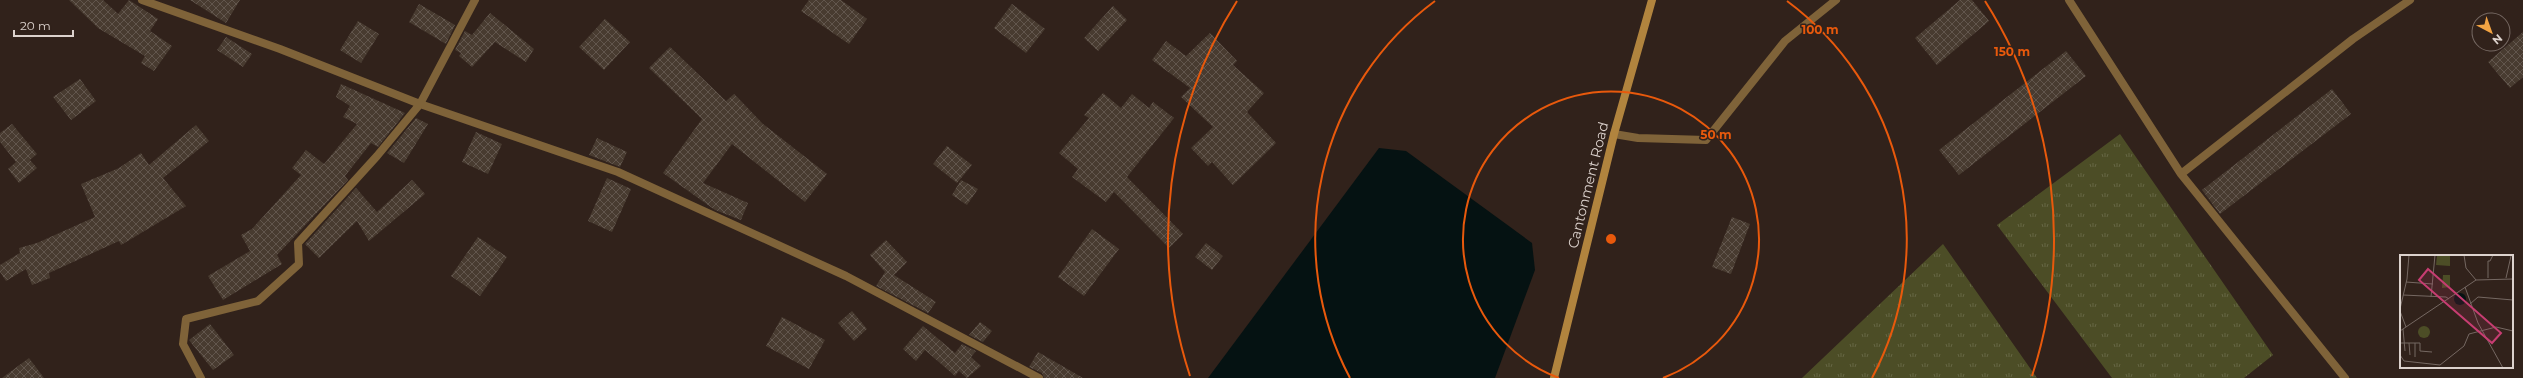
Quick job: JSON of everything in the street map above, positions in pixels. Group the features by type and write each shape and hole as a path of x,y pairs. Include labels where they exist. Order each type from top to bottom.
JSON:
{"street":[{"path":"142,0 280,49 420,104 618,172 846,276 1038,378"},
{"path":"201,378 184,344 186,319 258,301 299,264 298,243 377,156 420,104 475,0"},
{"name":"Cantonment Road","path":"1554,378 1614,134 1652,0"},
{"path":"1614,134 1638,138 1706,140 1785,41 1836,0"},
{"path":"2069,0 2182,174 2345,378"},
{"path":"2182,174 2353,39 2410,0"}],"green space":[{"path":"2120,134 2273,355 2244,378 2112,378 1997,225"},
{"path":"1943,244 2037,378 1802,378"}],"shaded area":[{"path":"1379,148 1406,151 1532,243 1535,270 1495,378 1208,378"}],"building":[{"path":"69,0 103,0 118,14 129,0 158,19 150,31 172,46 154,71 141,63 145,56 98,28"},
{"path":"190,0 240,0 226,23"},
{"path":"809,0 841,0 867,19 849,44 801,11"},
{"path":"1960,0 1972,0 1989,21 1937,65 1915,38"},
{"path":"419,4 455,25 446,44 409,22"},
{"path":"1012,4 1045,29 1026,53 994,28"},
{"path":"1113,6 1127,20 1098,51 1084,38"},
{"path":"490,13 534,49 526,62 495,42 472,67 459,56 461,53 455,50 465,31 472,35"},
{"path":"605,19 630,42 604,70 579,47"},
{"path":"358,21 379,34 361,63 340,50"},
{"path":"2523,32 2523,77 2510,88 2488,62 2500,52 2511,52 2511,42"},
{"path":"1210,33 1237,61 1233,65 1264,93 1247,112 1276,143 1233,185 1212,162 1208,166 1191,148 1213,127 1181,97 1190,88 1152,60 1166,41 1186,56"},
{"path":"226,37 252,54 243,67 217,50"},
{"path":"670,47 726,101 734,94 763,124 827,174 805,202 732,144 703,183 748,203 741,220 715,210 663,173 702,119 649,68"},
{"path":"2066,51 2086,76 1959,175 1939,150"},
{"path":"80,79 96,101 71,120 53,97"},
{"path":"341,84 405,113 378,147 371,143 345,176 348,180 277,255 282,264 223,300 208,276 250,251 241,235 252,229 301,175 292,168 306,150 324,164 357,124 343,117 350,106 336,97"},
{"path":"2332,89 2351,114 2220,214 2202,190"},
{"path":"1103,93 1121,108 1132,94 1149,108 1153,102 1174,118 1127,177 1183,234 1169,248 1114,192 1106,202 1072,177 1078,169 1059,153 1089,118 1084,115"},
{"path":"416,118 428,124 404,163 387,153"},
{"path":"12,124 37,154 30,160 37,168 19,183 8,169 16,162 0,142 0,133"},
{"path":"196,125 209,141 163,178 186,206 121,245 119,241 49,273 50,278 32,285 26,269 6,281 0,272 0,265 20,253 19,248 37,243 95,217 81,184 119,168 141,153 149,165"},
{"path":"476,132 502,144 488,174 462,162"},
{"path":"597,138 627,152 620,167 589,155"},
{"path":"947,146 972,165 957,183 933,164"},
{"path":"607,178 631,189 612,232 588,221"},
{"path":"412,180 425,194 369,241 357,221 319,258 305,244 356,188 377,212"},
{"path":"961,180 978,189 967,205 952,195"},
{"path":"1732,217 1750,224 1731,274 1712,267"},
{"path":"1092,229 1119,249 1084,296 1058,277"},
{"path":"478,237 507,257 480,296 451,276"},
{"path":"886,240 907,262 894,275 936,302 928,313 876,286 885,272 870,255"},
{"path":"1206,243 1223,256 1212,270 1195,257"},
{"path":"852,311 867,329 854,341 838,323"},
{"path":"782,317 825,340 809,369 766,346"},
{"path":"980,322 992,331 983,342 969,335"},
{"path":"210,324 234,355 213,370 189,340"},
{"path":"923,326 955,353 962,344 976,351 971,357 981,366 967,378 959,371 955,376 925,350 916,361 903,349"},
{"path":"1038,352 1083,378 1044,378 1042,373 1029,367"},
{"path":"29,358 44,378 2,378"}]}
